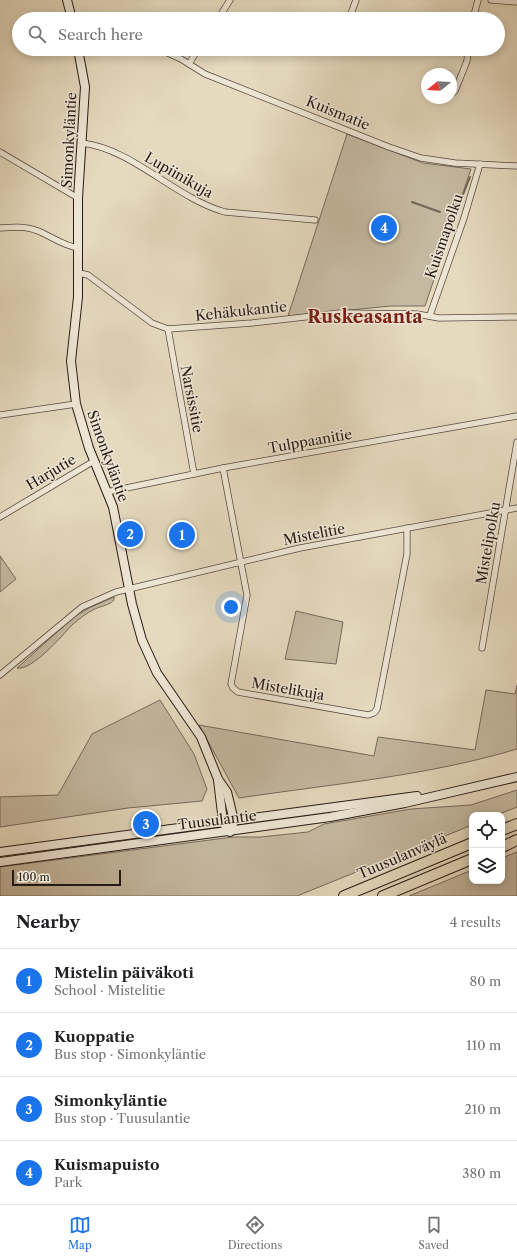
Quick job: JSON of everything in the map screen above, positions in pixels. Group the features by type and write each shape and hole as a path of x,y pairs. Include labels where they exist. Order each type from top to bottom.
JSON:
{"highway":[{"path":"505,829 517,824"},
{"path":"505,846 517,840"},
{"name":"Tuusulanväylä","path":"344,896 469,844"},
{"path":"383,896 469,860"}],"main road":[{"path":"67,0 70,12"},
{"name":"Simonkyläntie","path":"79,56 85,87 78,198 79,273 77,311 71,361 76,404 94,461 107,492 117,522 137,625 149,657 165,685 201,737 218,779 227,792 234,821"},
{"name":"Tuusulantie","path":"0,862 230,832 330,817 405,803 517,777"},
{"name":"Simonkyläntie","path":"218,779 223,822 230,832"},
{"name":"Tuusulantie","path":"0,852 404,797 436,795"},
{"path":"230,832 234,821"}],"street":[{"path":"222,12 230,0"},
{"path":"352,12 356,0"},
{"path":"475,12 478,0"},
{"path":"491,0 517,2"},
{"name":"Kuismatie","path":"173,56 211,76 389,147 426,159 517,166"},
{"path":"189,64 194,56"},
{"path":"457,86 467,61 467,56"},
{"name":"Lupiinikuja","path":"82,143 99,145 138,165 196,201 215,209 225,212 315,220"},
{"path":"0,152 78,198"},
{"name":"Kuismapolku","path":"430,315 464,218 480,164"},
{"path":"0,228 16,226 37,230 68,246 79,248"},
{"name":"Kehäkukantie","path":"79,273 88,275 152,323 168,329 252,324 340,313 430,315 438,318 517,317"},
{"name":"Narsissitie","path":"168,329 194,474"},
{"path":"0,415 76,404"},
{"name":"Tulppaanitie","path":"107,492 223,468 517,416"},
{"name":"Mistelipolku","path":"482,648 517,442"},
{"name":"Harjutie","path":"0,517 94,461"},
{"name":"Mistelikuja","path":"223,468 247,594 231,684 238,692 368,715 374,713 377,709 406,554 407,528"},
{"name":"Mistelitie","path":"0,675 82,607 116,592 300,548 517,508"}],"shaded area":[{"path":"347,134 423,163 471,169 425,306 391,306 288,316"},
{"path":"0,556 16,579 0,592"},
{"path":"114,597 114,600 110,603 86,614 72,625 38,659 31,664 17,668 75,616"},
{"path":"296,611 343,622 336,664 285,659"},
{"path":"517,685 517,749 414,773 239,798 199,725 374,756 378,737 475,750 486,690 515,694"},
{"path":"160,700 194,754 207,789 202,801 128,808 0,827 0,797 58,795 92,734"},
{"path":"517,790 517,807 504,812 469,812 469,826 297,896 0,896 0,867 233,837 261,837 308,832 324,824 411,809 471,805"},
{"path":"517,852 517,896 409,896 469,871 469,884 505,884 505,857"}],"waterway":[{"path":"459,205 470,177"},
{"path":"412,202 440,212"},
{"path":"444,235 451,215 456,213"}],"place":[{"name":"Kuismapuisto","path":"384,228"},
{"name":"Kuoppatie","path":"130,534"},
{"name":"Mistelin päiväkoti","path":"182,535"},
{"name":"Simonkyläntie","path":"146,824"}],"district":[{"name":"Ruskeasanta","path":"365,317"}]}
